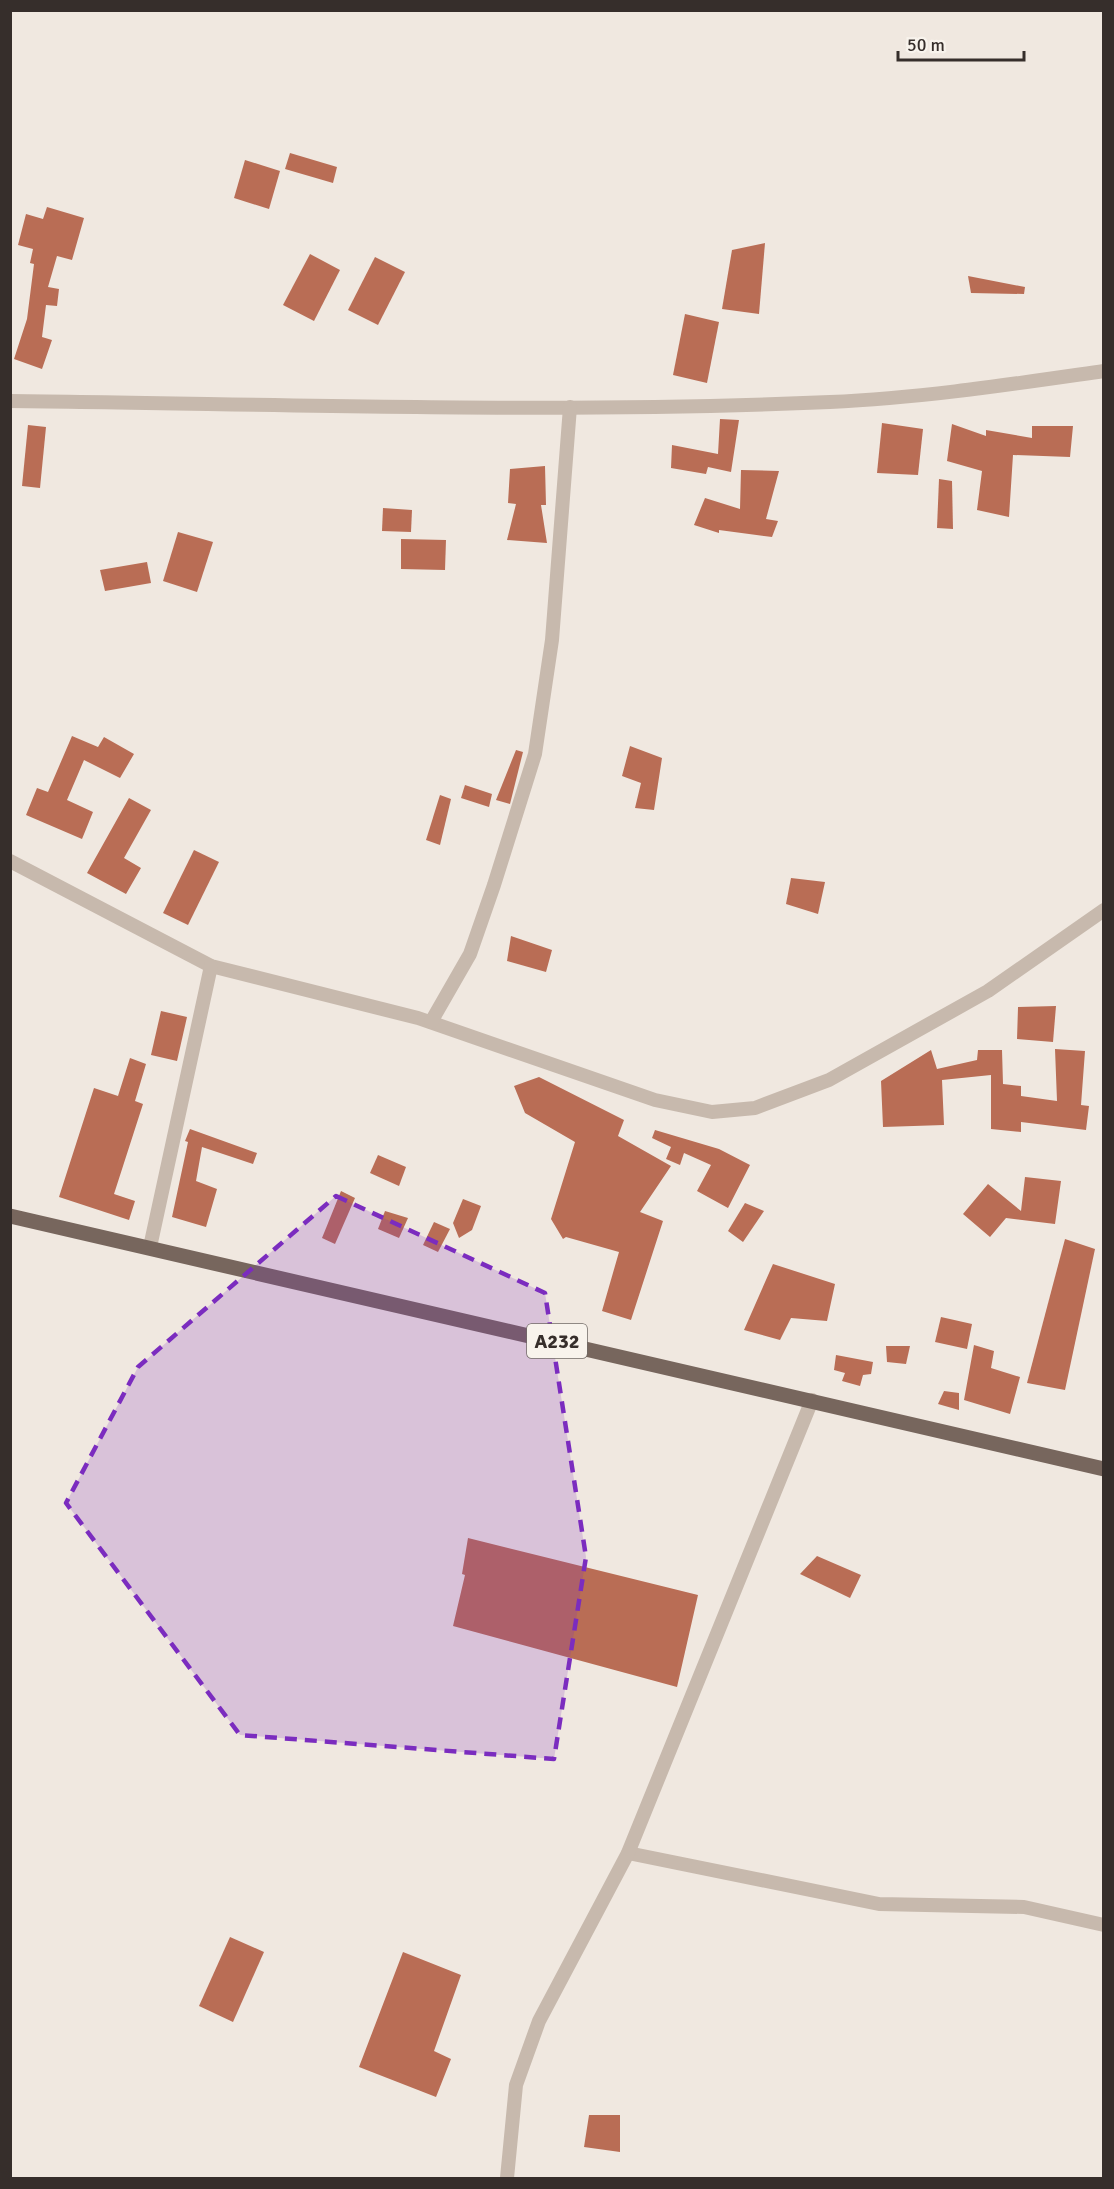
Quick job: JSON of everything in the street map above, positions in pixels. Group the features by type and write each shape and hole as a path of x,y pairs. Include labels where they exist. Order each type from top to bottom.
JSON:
{"main road":[{"name":"A232","path":"10,1216 1104,1469"}],"street":[{"path":"10,400 570,407 832,402 985,388 1104,371"},
{"path":"431,1022 470,954 535,754 552,640 570,407"},
{"path":"10,861 211,966 431,1022 655,1100 712,1112 755,1108 829,1080 988,991 1104,910"},
{"path":"150,1247 211,966"},
{"path":"507,2178 516,2085 538,2021 628,1853 812,1400"},
{"path":"628,1853 879,1904 1024,1906 1104,1925"}],"highlighted area":[{"path":"336,1196 545,1293 586,1557 554,1759 240,1735 66,1503 138,1367"}],"building":[{"path":"290,153 337,167 333,183 285,169"},
{"path":"245,160 280,171 269,209 234,198"},
{"path":"47,207 84,218 72,260 57,256 48,287 59,289 57,306 46,305 42,337 52,340 42,369 14,359 27,319 34,264 30,263 33,249 18,245 26,214 43,219"},
{"path":"765,243 759,314 722,309 732,250"},
{"path":"310,254 340,270 314,321 283,305"},
{"path":"375,257 405,272 378,325 348,310"},
{"path":"968,276 1025,287 1024,294 971,293"},
{"path":"685,314 719,322 707,383 673,375"},
{"path":"720,419 739,420 731,472 708,467 706,474 671,468 672,445 718,454"},
{"path":"882,423 923,429 918,475 877,473"},
{"path":"952,424 986,436 986,430 1032,438 1032,426 1073,426 1070,457 1013,455 1009,517 977,510 982,471 947,461"},
{"path":"28,425 46,427 40,488 22,486"},
{"path":"545,466 546,505 541,505 547,543 507,540 516,504 508,503 510,469"},
{"path":"741,470 779,471 766,519 778,521 772,537 719,530 719,533 694,525 705,498 740,509"},
{"path":"939,479 952,481 953,529 937,528"},
{"path":"383,508 412,510 411,532 382,531"},
{"path":"178,532 213,542 197,592 163,581"},
{"path":"401,539 446,540 445,570 401,569"},
{"path":"147,562 151,583 105,591 100,570"},
{"path":"72,736 98,747 104,737 134,754 120,778 84,760 67,800 93,812 82,839 26,815 37,788 48,792"},
{"path":"630,746 662,758 654,810 635,808 641,783 622,776"},
{"path":"516,750 523,752 510,804 496,800"},
{"path":"465,785 492,794 489,807 461,798"},
{"path":"440,795 451,799 440,845 426,840"},
{"path":"129,798 151,810 124,858 141,868 126,894 87,873"},
{"path":"194,850 219,862 188,925 163,913"},
{"path":"791,878 825,882 818,914 786,904"},
{"path":"511,936 552,950 546,972 507,961"},
{"path":"1056,1006 1053,1042 1017,1039 1018,1007"},
{"path":"161,1011 187,1017 177,1061 151,1055"},
{"path":"1055,1049 1085,1051 1081,1105 1089,1106 1086,1130 1021,1122 1021,1132 991,1129 991,1075 942,1080 944,1125 883,1127 881,1081 931,1050 937,1069 977,1060 978,1050 1002,1050 1003,1084 1021,1086 1021,1096 1057,1101"},
{"path":"130,1058 146,1064 135,1101 143,1104 114,1194 135,1201 129,1220 59,1197 94,1088 118,1096"},
{"path":"539,1077 624,1120 618,1136 671,1166 640,1212 663,1221 631,1320 602,1311 619,1252 566,1237 563,1239 551,1219 575,1142 525,1113 514,1086"},
{"path":"190,1129 257,1153 253,1164 202,1147 196,1181 217,1189 206,1227 172,1217 188,1142 185,1141"},
{"path":"655,1130 719,1149 750,1165 728,1208 697,1191 711,1165 684,1153 680,1165 666,1159 671,1147 652,1138"},
{"path":"378,1155 406,1167 399,1186 370,1173"},
{"path":"1025,1177 1061,1181 1055,1224 1006,1218 990,1237 963,1214 988,1184 1021,1211"},
{"path":"341,1191 355,1198 335,1244 322,1238"},
{"path":"463,1199 481,1206 472,1230 459,1238 453,1223"},
{"path":"745,1203 764,1211 743,1242 728,1231"},
{"path":"385,1211 408,1218 399,1238 378,1229"},
{"path":"434,1222 450,1229 438,1252 423,1245"},
{"path":"1065,1239 1095,1249 1065,1390 1027,1383"},
{"path":"773,1264 835,1284 827,1321 791,1318 780,1340 744,1330"},
{"path":"941,1317 972,1324 967,1349 935,1342"},
{"path":"974,1345 994,1351 991,1368 1020,1377 1010,1414 964,1400"},
{"path":"886,1346 910,1346 906,1364 887,1362"},
{"path":"836,1355 873,1362 871,1374 863,1375 860,1386 842,1381 845,1373 834,1370"},
{"path":"944,1391 959,1393 959,1410 938,1404"},
{"path":"468,1538 698,1595 677,1687 453,1626 465,1575 462,1574"},
{"path":"817,1556 861,1575 850,1598 800,1574"},
{"path":"230,1937 264,1952 233,2022 199,2006"},
{"path":"403,1952 461,1975 434,2051 451,2059 436,2097 359,2067"},
{"path":"589,2115 620,2115 620,2152 584,2147"}]}
